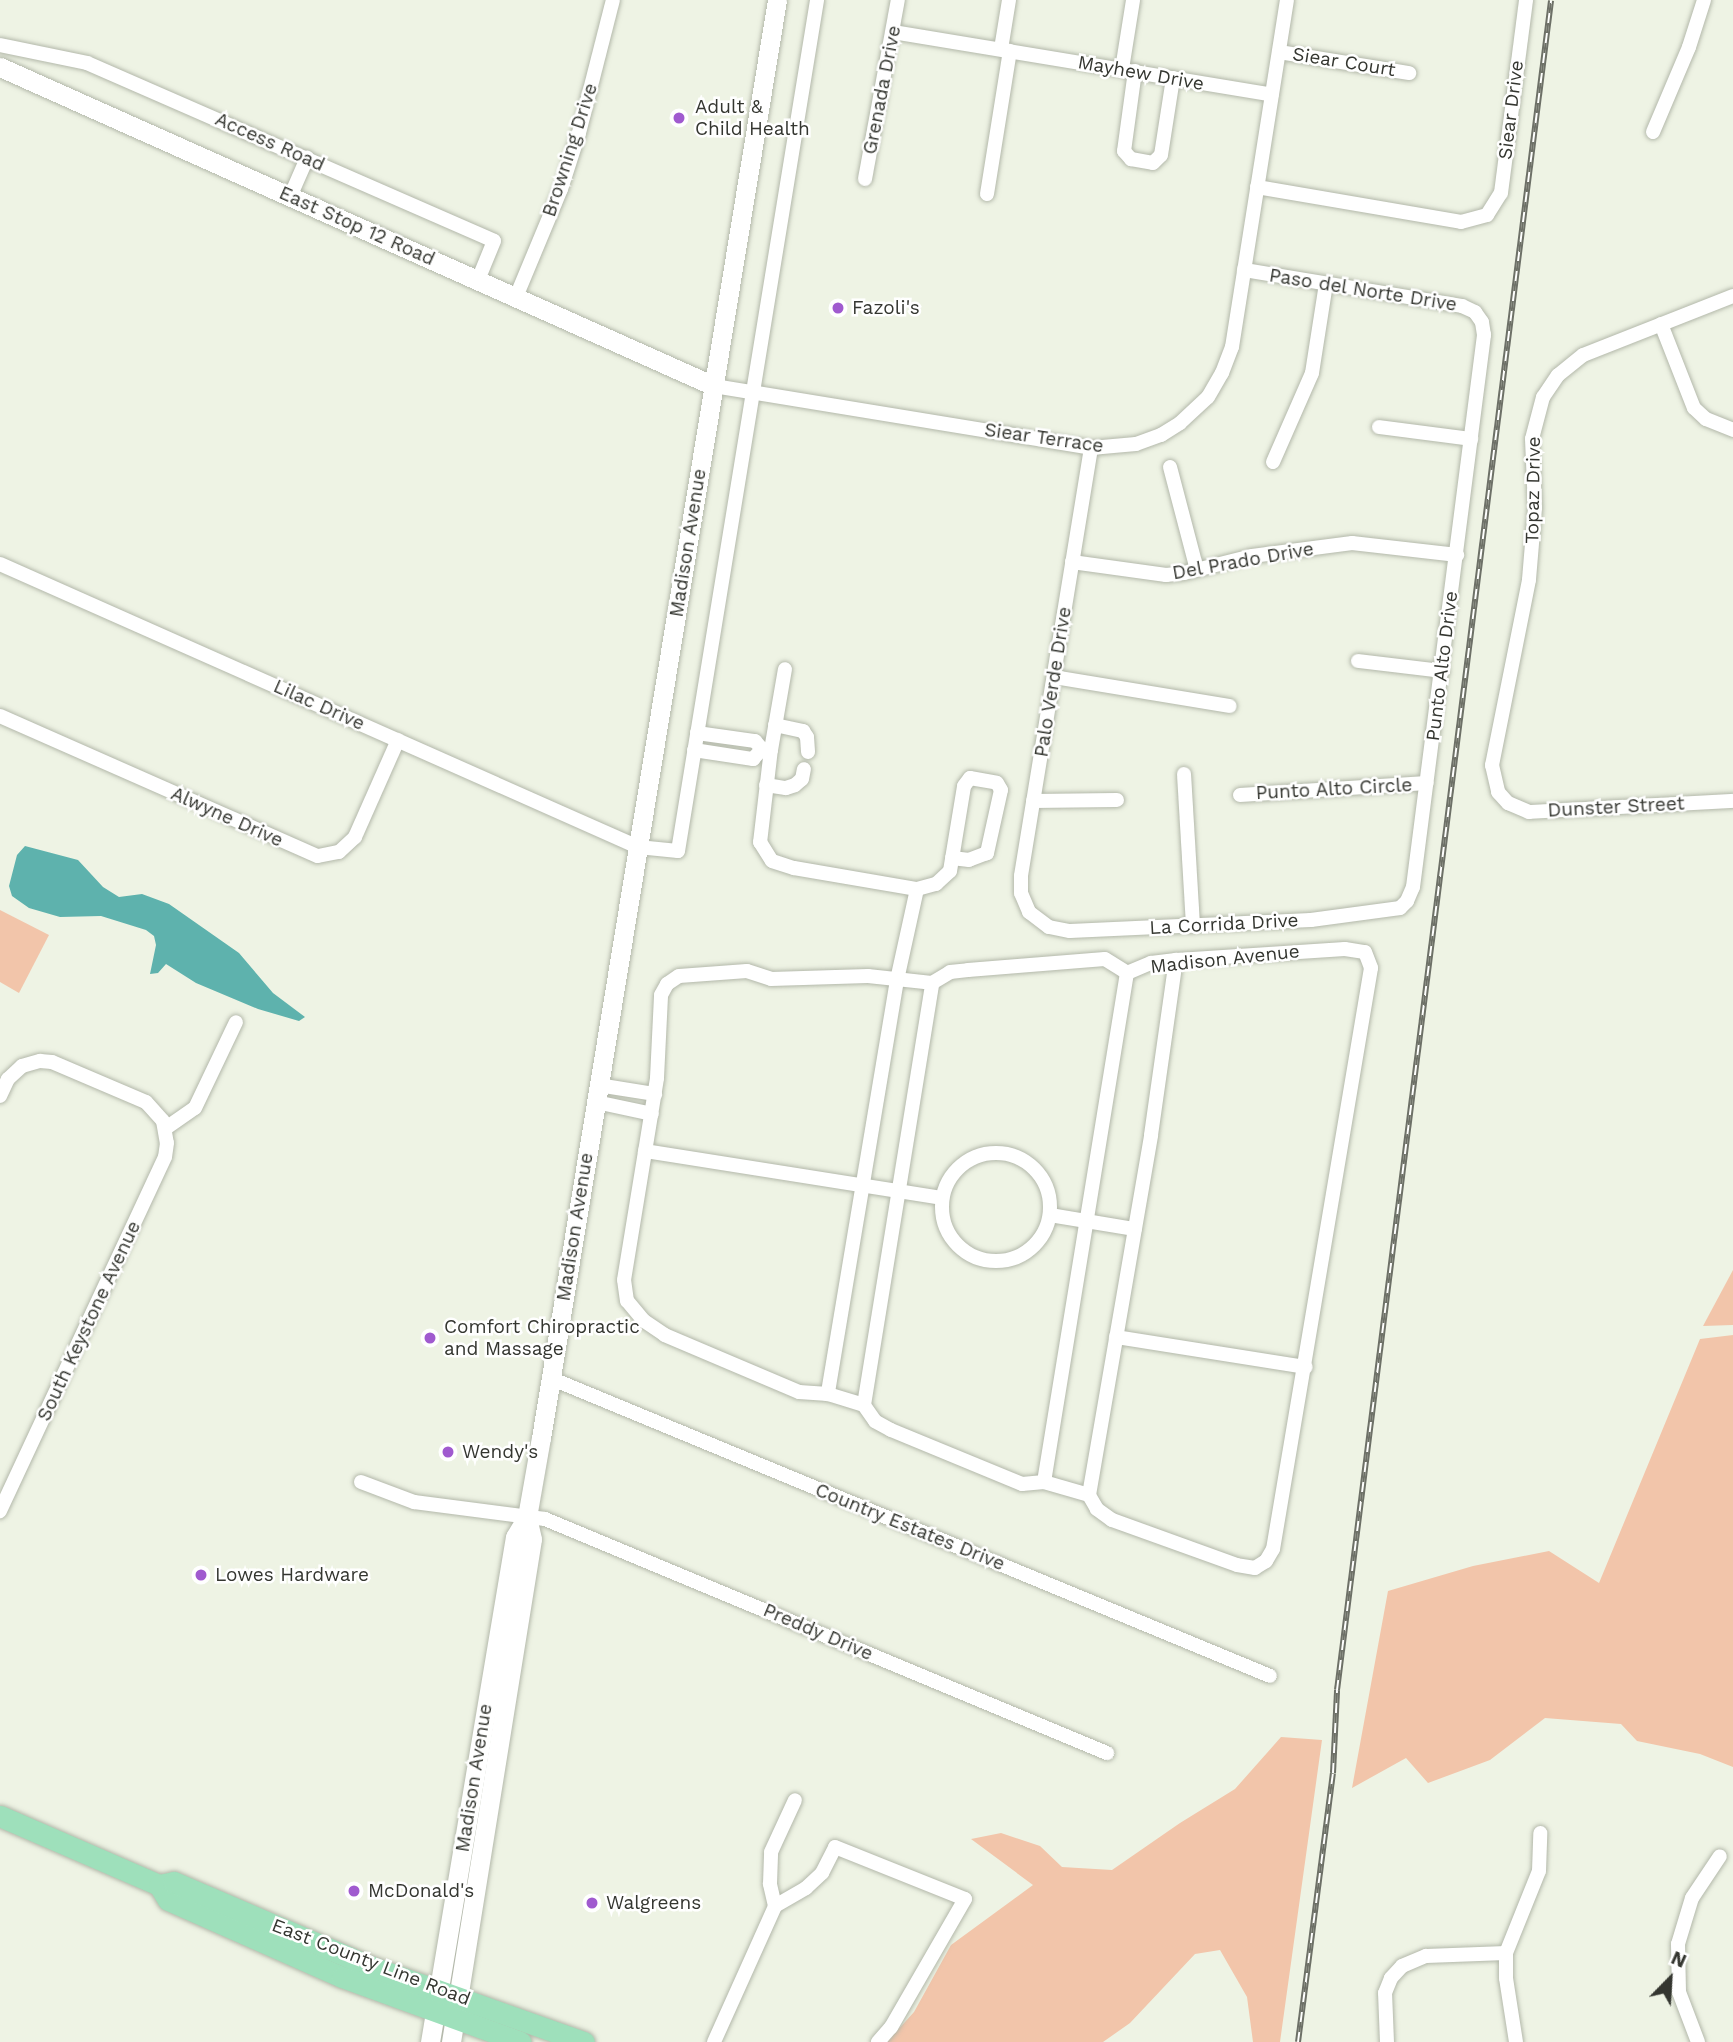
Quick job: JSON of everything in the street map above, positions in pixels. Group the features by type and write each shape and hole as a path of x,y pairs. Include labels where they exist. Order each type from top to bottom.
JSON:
{"main road":[{"name":"Madison Avenue","path":"430,2042 447,2004 532,1539 527,1517 777,0"},
{"name":"East Stop 12 Road","path":"0,67 714,386"},
{"name":"East County Line Road","path":"0,1816 159,1885 174,1882 282,1928 447,2004 521,2042"},
{"name":"East County Line Road","path":"159,1885 168,1900 342,1977 584,2042"},
{"path":"215,1920 229,1918 269,1934 282,1928"},
{"name":"Madison Avenue","path":"447,2004 451,2042"}],"street":[{"name":"Browning Drive","path":"516,297 561,189 579,133 613,0"},
{"path":"766,749 753,759 694,750 817,0"},
{"name":"Grenada Drive","path":"865,179 898,0"},
{"path":"987,194 1006,50 1009,0"},
{"path":"1133,0 1124,151 1131,159 1153,163 1161,155 1173,78"},
{"name":"Siear Terrace","path":"714,386 1091,447 1113,448 1152,439 1180,423 1200,405 1217,383 1230,352 1287,0"},
{"name":"Siear Drive","path":"1258,187 1461,222 1486,215 1501,192 1526,0"},
{"path":"1653,132 1686,53 1704,0"},
{"name":"Mayhew Drive","path":"893,32 1272,95"},
{"name":"Access Road","path":"0,45 86,63 494,241 478,280"},
{"name":"Siear Court","path":"1279,52 1409,73"},
{"path":"290,197 307,158"},
{"name":"Paso del Norte Drive","path":"1244,270 1462,306 1479,317"},
{"path":"1273,462 1309,383 1326,284"},
{"name":"Topaz Drive","path":"1503,798 1493,781 1492,765 1529,580 1535,508 1532,439 1537,412 1554,379 1579,358 1733,296"},
{"name":"Punto Alto Drive","path":"1411,892 1484,335 1479,317"},
{"path":"1661,324 1694,408 1706,419 1733,430"},
{"path":"1379,427 1471,439"},
{"name":"Palo Verde Drive","path":"1032,915 1023,901 1020,885 1091,447"},
{"path":"1170,467 1197,570"},
{"name":"Del Prado Drive","path":"1072,562 1159,575 1197,570 1252,556 1352,543 1457,555"},
{"name":"Lilac Drive","path":"0,564 638,847 678,851 694,750"},
{"path":"1358,661 1442,671"},
{"path":"785,669 775,724 766,749 766,785 760,842 772,861 794,868 916,889 936,884 950,871 952,858 964,786 970,778 997,782 1001,790 987,853 969,860 952,858"},
{"path":"1054,677 1230,706"},
{"name":"Alwyne Drive","path":"0,716 318,856 339,852 355,837 398,740"},
{"path":"775,724 803,731 807,737 808,751"},
{"path":"697,733 755,741 766,749"},
{"path":"766,785 786,788 795,785 802,779 804,769"},
{"path":"1184,774 1193,926"},
{"name":"Punto Alto Circle","path":"1240,794 1427,783"},
{"name":"Dunster Street","path":"1503,798 1514,807 1529,811 1733,801"},
{"path":"1033,801 1117,800"},
{"path":"916,889 897,980 828,1394 864,1405 875,1421 891,1430 1022,1484 1044,1482 1089,1495"},
{"name":"La Corrida Drive","path":"1032,915 1049,927 1065,931 1311,919 1395,910 1404,905 1411,892"},
{"name":"Madison Avenue","path":"828,1394 799,1392 665,1335 631,1307 625,1295 624,1280 655,1094 661,995 667,984 679,976 747,971 771,979 868,976 932,983 950,972 1105,960 1127,973 1151,963 1176,960 1345,949 1363,952 1371,968 1306,1367"},
{"path":"1116,1337 1306,1367 1273,1549 1263,1563 1255,1567 1237,1565 1112,1520 1097,1509 1089,1495 1116,1337 1135,1229 1176,960"},
{"path":"1044,1482 1127,973"},
{"path":"864,1405 932,983"},
{"path":"0,1096 12,1074 27,1064 52,1062 139,1098 152,1106 165,1126 195,1108 236,1022"},
{"path":"597,1094 655,1094"},
{"path":"597,1094 652,1114"},
{"name":"South Keystone Avenue","path":"0,1511 165,1157 165,1126"},
{"path":"645,1151 942,1198"},
{"path":"1004,1153 1023,1160 1038,1172 1049,1195 1050,1215 1043,1235 1029,1251 1009,1260 988,1261 968,1254 952,1239 943,1220 942,1198 952,1175 967,1161 985,1154 1004,1153"},
{"path":"1050,1215 1135,1229"},
{"name":"Country Estates Drive","path":"550,1378 1270,1676"},
{"name":"Preddy Drive","path":"361,1482 414,1502 545,1519 1107,1753"},
{"path":"775,1906 770,1884 771,1852 795,1800"},
{"path":"1516,2042 1506,1978 1506,1953 1539,1871 1540,1833"},
{"path":"714,2042 775,1906 806,1888 822,1873 835,1847 965,1899 891,2027 878,2042"},
{"path":"1699,2042 1679,1992 1678,1944 1692,1898 1720,1856"},
{"path":"1387,2042 1385,1993 1402,1966 1426,1956 1506,1953"}],"shaded area":[{"path":"0,910 49,935 19,993 0,982"},
{"path":"1733,1270 1733,1325 1703,1326"},
{"path":"1733,1335 1733,1767 1700,1754 1637,1741 1621,1724 1545,1718 1490,1760 1428,1783 1406,1758 1352,1788 1388,1591 1473,1566 1549,1551 1599,1583 1700,1339"},
{"path":"1281,1737 1322,1740 1280,2042 1253,2042 1247,1997 1220,1950 1195,1954 1130,2023 1103,2042 887,2042 914,2012 951,1945 1033,1885 971,1839 1001,1833 1040,1846 1062,1867 1112,1870 1235,1789"}],"water":[{"path":"25,846 78,860 103,887 119,897 142,894 169,904 239,953 273,993 305,1017 299,1021 258,1009 196,983 166,964 158,973 150,974 156,945 154,936 146,930 101,916 60,917 29,908 12,896 9,886 17,855"}],"railway":[{"path":"1298,2042 1333,1773 1337,1690 1551,0"}],"place":[{"name":"Adult & Child Health","path":"679,118"},
{"name":"Fazoli's","path":"838,308"},
{"name":"Comfort Chiropractic and Massage","path":"430,1338"},
{"name":"Wendy's","path":"448,1452"},
{"name":"Lowes Hardware","path":"201,1575"},
{"name":"McDonald's","path":"354,1891"},
{"name":"Walgreens","path":"592,1903"}]}
